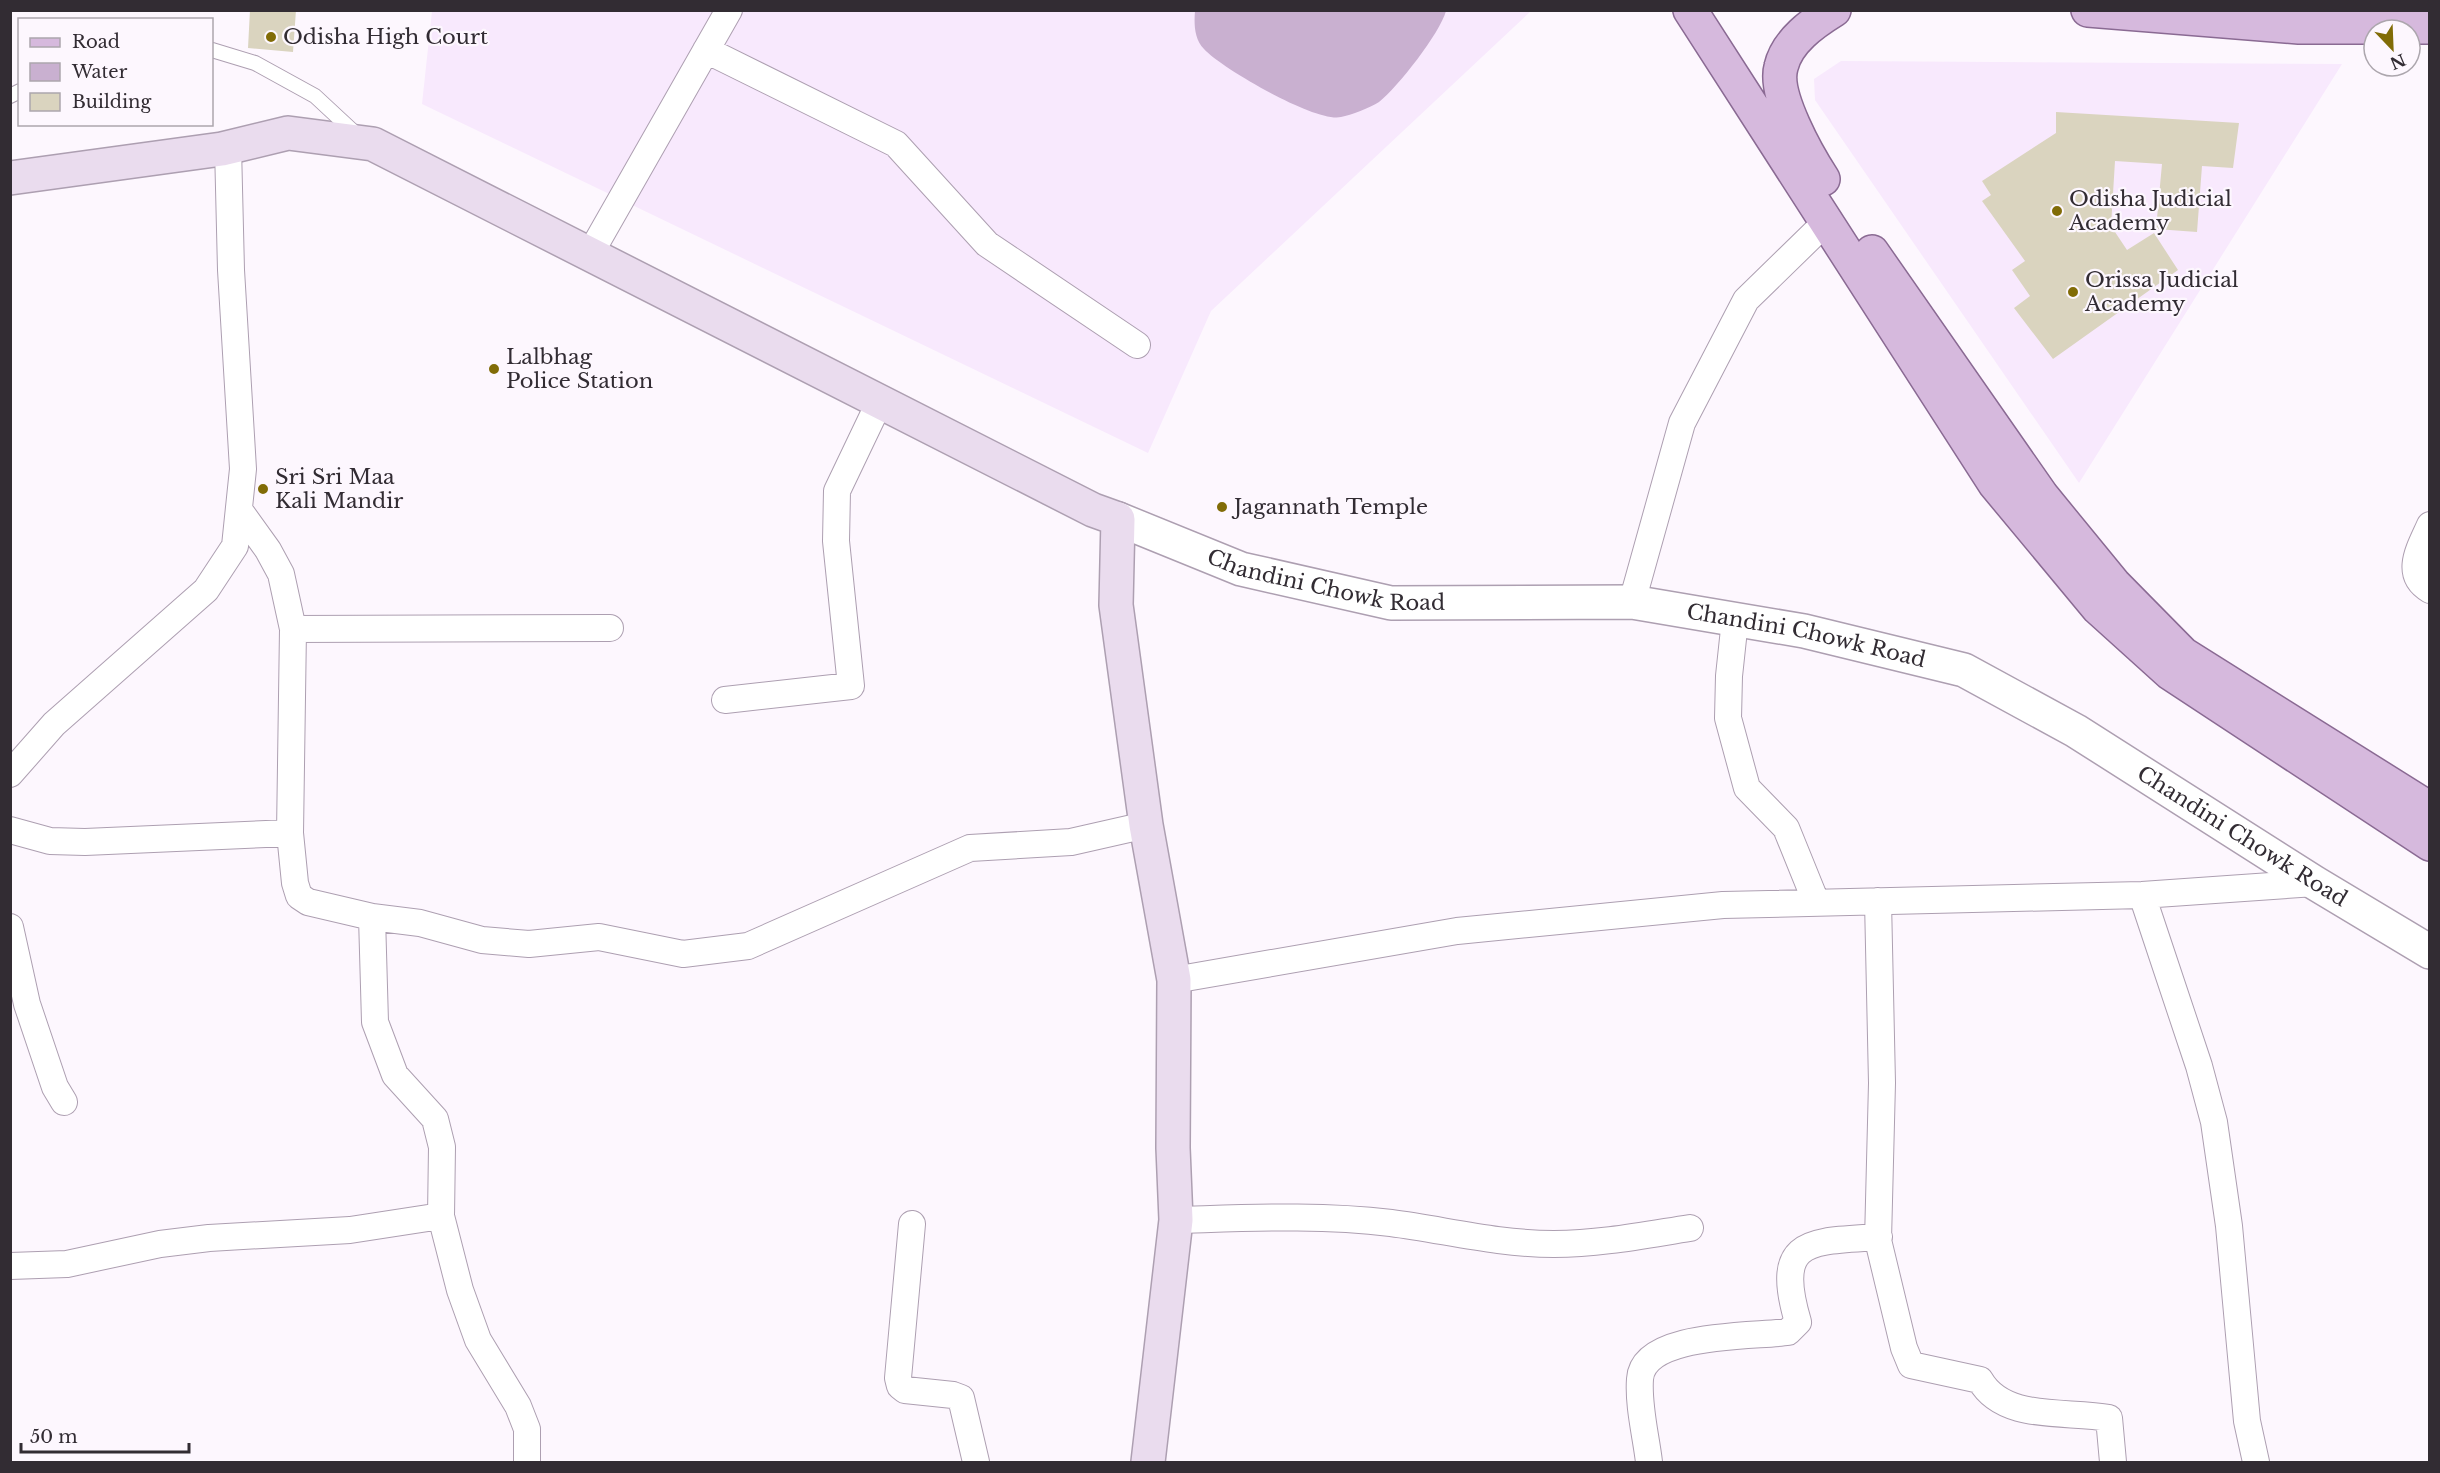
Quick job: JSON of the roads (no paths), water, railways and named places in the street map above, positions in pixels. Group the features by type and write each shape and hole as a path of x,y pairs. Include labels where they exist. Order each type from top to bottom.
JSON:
{"main road":[{"path":"1690,10 1995,484 2098,608 2170,673 2430,844"},
{"path":"1718,10 1725,64"},
{"path":"1834,10 1797,38 1780,67 1781,88 1794,123 1812,164 1952,370 2042,496 2114,584 2183,654 2430,809"},
{"path":"2088,10 2299,27 2430,27"},
{"path":"10,178 228,147 288,133 373,144 1093,510 1118,519 1116,605 1146,825 1174,980 1173,1148 1176,1220 1148,1462"}],"street":[{"path":"590,254 729,10"},
{"path":"706,50 896,144 987,244 1137,345"},
{"path":"10,774 54,724 206,590 235,546 243,469 231,270 228,147"},
{"path":"1632,602 1682,423 1746,300 1826,222"},
{"path":"724,700 851,686 836,541 837,491 880,401"},
{"path":"240,511 268,550 281,574 292,629 290,833 295,883 300,896 309,902 372,917 420,923 482,940 529,944 599,937 683,954 748,945 970,848 1071,842 1146,825"},
{"name":"Chandini Chowk Road","path":"1118,519 1241,569 1391,603 1632,602 1804,631 1964,669 2076,731 2315,883 2430,952"},
{"path":"2430,525 2414,568 2416,580 2430,590"},
{"path":"1736,620 1729,676 1728,718 1747,788 1786,828 1816,902"},
{"path":"292,629 610,628"},
{"path":"10,830 50,841 85,842 290,833"},
{"path":"1174,980 1457,931 1723,905 2142,895 2315,883"},
{"path":"2142,895 2199,1066 2214,1122 2229,1226 2247,1421 2256,1462"},
{"path":"1878,901 1882,1083 1879,1237 1884,1272 1904,1348 1911,1365 1980,1380 1987,1391 2001,1403 2020,1409 2109,1418 2113,1462"},
{"path":"372,917 375,1022 395,1075 435,1119 442,1147 441,1216 460,1290 478,1340 519,1406 527,1429 527,1462"},
{"path":"10,927 27,1004 55,1087 64,1102"},
{"path":"10,1266 67,1264 160,1244 209,1238 350,1230 441,1216"},
{"path":"1176,1220 1294,1216 1391,1223 1469,1237 1552,1244 1598,1242 1690,1228"},
{"path":"912,1224 898,1378 900,1386 905,1390 953,1395 961,1398 976,1462"},
{"path":"1649,1462 1640,1378 1646,1361 1658,1352 1716,1337 1788,1332 1798,1322 1790,1295 1790,1267 1798,1250 1815,1242 1879,1237"}],"lane":[{"path":"213,50 255,63 315,96 365,143"}],"water":[{"path":"1195,10 1446,11 1427,46 1387,95 1371,107 1341,117 1329,117 1291,103 1248,80 1214,58 1204,49 1196,36"}],"place":[{"name":"Odisha High Court","path":"271,37"},
{"name":"Odisha Judicial Academy","path":"2057,211"},
{"name":"Orissa Judicial Academy","path":"2073,292"},
{"name":"Lalbhag Police Station","path":"494,369"},
{"name":"Sri Sri Maa Kali Mandir","path":"263,489"},
{"name":"Jagannath Temple","path":"1222,507"}]}
